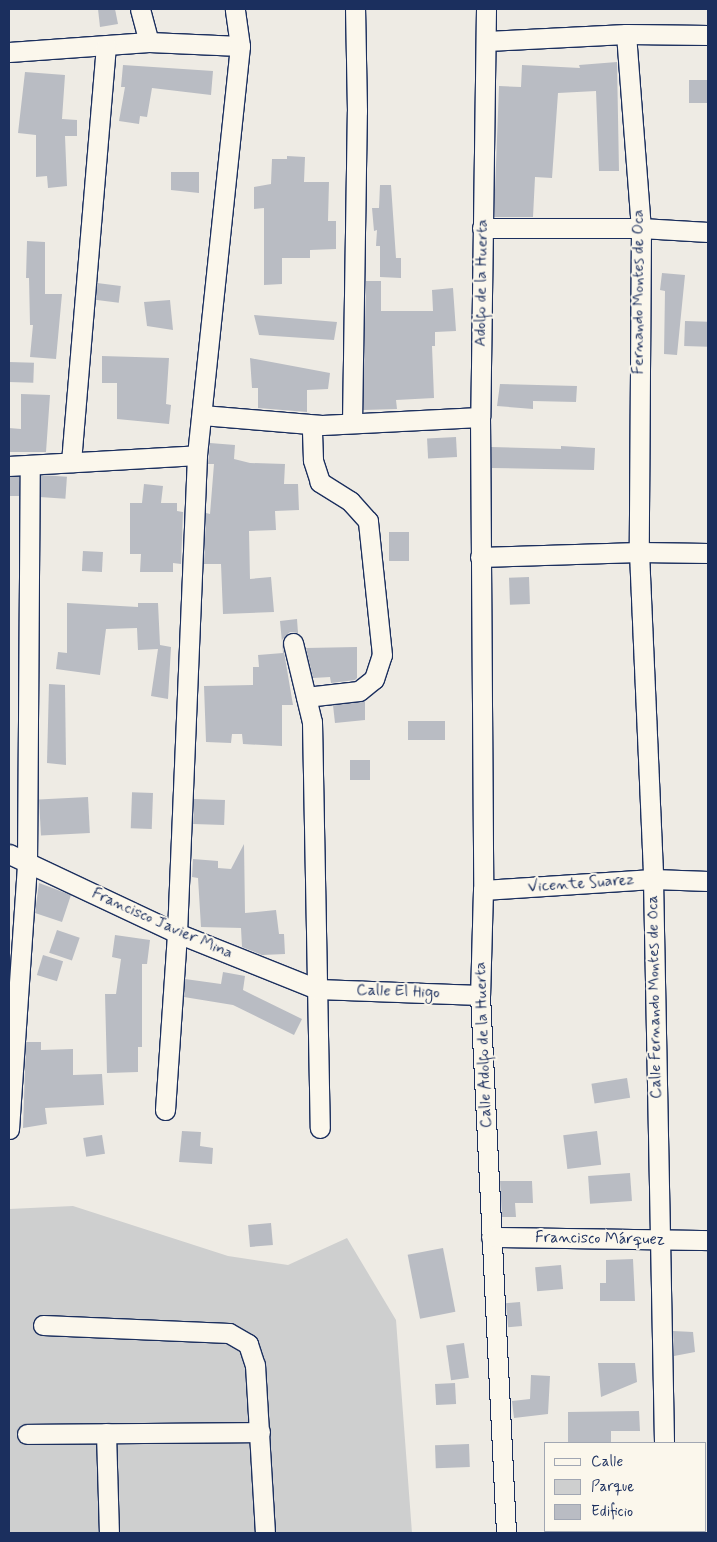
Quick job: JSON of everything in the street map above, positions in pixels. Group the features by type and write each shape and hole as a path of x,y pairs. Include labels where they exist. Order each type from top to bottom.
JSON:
{"street":[{"path":"140,9 149,42"},
{"path":"166,1110 178,933 197,455 240,46 235,9"},
{"path":"352,422 357,111 355,9"},
{"name":"Adolfo de la Huerta","path":"480,557 482,228 487,41 486,9"},
{"path":"487,41 626,34 708,35"},
{"name":"Fernando Montes de Oca","path":"626,34 641,228 639,552"},
{"path":"9,52 149,42 240,46"},
{"path":"71,462 106,45"},
{"path":"482,228 641,228 708,232"},
{"path":"202,416 312,425 480,418"},
{"path":"306,697 359,691 374,679 382,655 368,521 350,502 320,482 313,460 312,425"},
{"path":"9,466 197,455"},
{"path":"9,1129 27,863 30,465"},
{"path":"480,557 639,552 708,554"},
{"name":"Calle Fernando Montes de Oca","path":"639,552 653,879 658,1240 665,1383 664,1442"},
{"name":"Calle Adolfo de la Huerta","path":"480,557 483,890 480,995 506,1533"},
{"path":"292,643 312,722 320,1128"},
{"name":"Francisco Javier Mina","path":"9,854 178,933 317,989"},
{"name":"Vicente Suarez","path":"483,890 653,879 708,881"},
{"name":"Calle El Higo","path":"317,989 480,995"},
{"name":"Francisco Márquez","path":"491,1237 708,1240"},
{"path":"43,1325 229,1333 248,1344 255,1364 265,1533"},
{"path":"27,1434 260,1432"},
{"path":"106,1433 109,1533"}],"green space":[{"path":"73,1206 228,1256 288,1265 347,1238 396,1320 412,1533 9,1533 9,1209"}],"building":[{"path":"98,9 115,9 118,24 100,27"},
{"path":"617,62 619,171 599,171 596,91 558,93 552,178 535,177 533,217 494,217 499,86 521,87 522,65 580,68 579,65"},
{"path":"123,65 213,71 211,95 152,88 147,117 140,116 139,124 119,121 125,87 121,87"},
{"path":"25,72 65,75 62,119 77,120 77,136 65,136 67,186 48,188 47,176 36,177 36,135 18,133"},
{"path":"689,80 708,80 708,103 689,103"},
{"path":"287,156 305,157 304,182 329,182 328,221 336,221 336,249 310,250 310,258 282,258 282,284 264,285 264,208 254,209 254,187 271,184 272,159 287,159"},
{"path":"171,172 199,172 199,193 171,190"},
{"path":"380,185 391,185 396,258 401,258 401,278 380,277 380,246 376,246 377,230 374,231 372,208 379,208"},
{"path":"27,241 45,242 45,294 62,294 56,359 30,357 33,325 30,325 29,278 26,278"},
{"path":"662,273 685,275 677,355 664,354 665,291 660,290"},
{"path":"366,281 381,281 381,311 433,311 432,290 453,288 456,331 435,332 435,346 432,346 434,398 396,400 397,409 363,410"},
{"path":"97,283 121,286 119,303 95,300"},
{"path":"170,300 173,330 147,326 144,302"},
{"path":"254,315 337,322 334,340 259,335"},
{"path":"685,321 708,322 707,347 684,346"},
{"path":"102,356 169,358 166,404 171,405 169,424 117,419 117,383 102,383"},
{"path":"250,358 330,373 328,389 307,390 307,412 258,408 258,388 252,388"},
{"path":"9,362 34,363 33,383 9,382"},
{"path":"500,384 577,386 576,402 533,401 533,409 497,406"},
{"path":"21,394 50,395 46,452 9,452 9,428 21,429"},
{"path":"456,437 457,457 428,458 427,439"},
{"path":"210,443 235,445 234,459 250,463 285,464 284,484 298,484 299,510 275,511 276,530 249,531 250,579 271,577 274,612 223,614 221,564 204,564 206,513 210,514 214,464 208,464"},
{"path":"561,446 595,448 594,470 492,468 491,447 561,449"},
{"path":"41,475 67,477 65,499 39,497"},
{"path":"9,477 19,477 19,496 9,496"},
{"path":"144,484 163,486 161,503 177,503 177,511 183,512 181,564 173,563 173,572 140,572 141,554 130,554 130,503 142,503"},
{"path":"389,532 409,532 409,561 389,561"},
{"path":"83,551 103,552 102,572 82,571"},
{"path":"529,577 530,604 510,605 509,578"},
{"path":"67,603 138,607 138,603 158,603 160,645 171,647 168,699 151,696 158,649 138,650 137,628 106,629 100,675 56,669 58,652 67,653"},
{"path":"297,619 298,633 290,632 282,640 293,705 282,705 282,746 243,744 242,734 232,734 231,743 206,742 204,686 253,685 253,667 259,667 258,655 283,653 280,621"},
{"path":"357,647 357,678 355,680 331,683 330,677 313,678 306,648"},
{"path":"49,684 65,685 66,765 47,763"},
{"path":"365,700 365,720 335,723 333,705"},
{"path":"408,721 445,721 445,740 408,740"},
{"path":"350,760 370,760 370,780 350,780"},
{"path":"132,792 153,793 152,829 131,828"},
{"path":"88,797 90,833 41,836 39,800"},
{"path":"194,799 225,800 224,825 193,824"},
{"path":"244,844 245,913 276,910 279,934 284,934 285,954 262,955 242,947 241,928 201,927 198,878 192,877 193,859 218,861 218,868 231,869"},
{"path":"39,883 71,895 62,922 35,913"},
{"path":"57,930 80,938 72,961 49,953"},
{"path":"115,935 150,940 147,964 142,964 142,1047 138,1047 138,1072 107,1073 105,994 116,994 121,959 112,957"},
{"path":"43,955 63,961 57,981 37,975"},
{"path":"223,972 245,976 243,990 302,1019 294,1035 233,1005 184,997 185,979 221,984"},
{"path":"26,1042 41,1042 41,1050 73,1049 73,1075 102,1074 104,1105 45,1108 47,1124 23,1128"},
{"path":"627,1078 630,1098 595,1103 591,1084"},
{"path":"182,1131 201,1132 200,1146 213,1148 212,1164 179,1162"},
{"path":"597,1131 601,1165 567,1169 563,1135"},
{"path":"102,1135 105,1154 86,1157 83,1138"},
{"path":"630,1173 632,1201 590,1204 588,1176"},
{"path":"500,1181 532,1181 533,1203 515,1203 516,1217 502,1217"},
{"path":"271,1223 273,1245 250,1247 248,1225"},
{"path":"443,1248 455,1312 420,1319 408,1255"},
{"path":"633,1259 635,1301 600,1301 600,1283 606,1283 606,1260"},
{"path":"561,1265 563,1289 537,1291 535,1267"},
{"path":"520,1302 522,1326 508,1327 506,1303"},
{"path":"673,1331 693,1332 695,1352 674,1356"},
{"path":"464,1343 469,1378 451,1380 446,1346"},
{"path":"598,1363 635,1363 637,1382 601,1397"},
{"path":"531,1375 550,1376 548,1414 514,1418 512,1401 530,1399"},
{"path":"455,1383 456,1404 436,1405 435,1384"},
{"path":"639,1411 640,1431 611,1431 611,1442 568,1442 568,1412"},
{"path":"469,1444 470,1467 436,1468 435,1445"}]}
